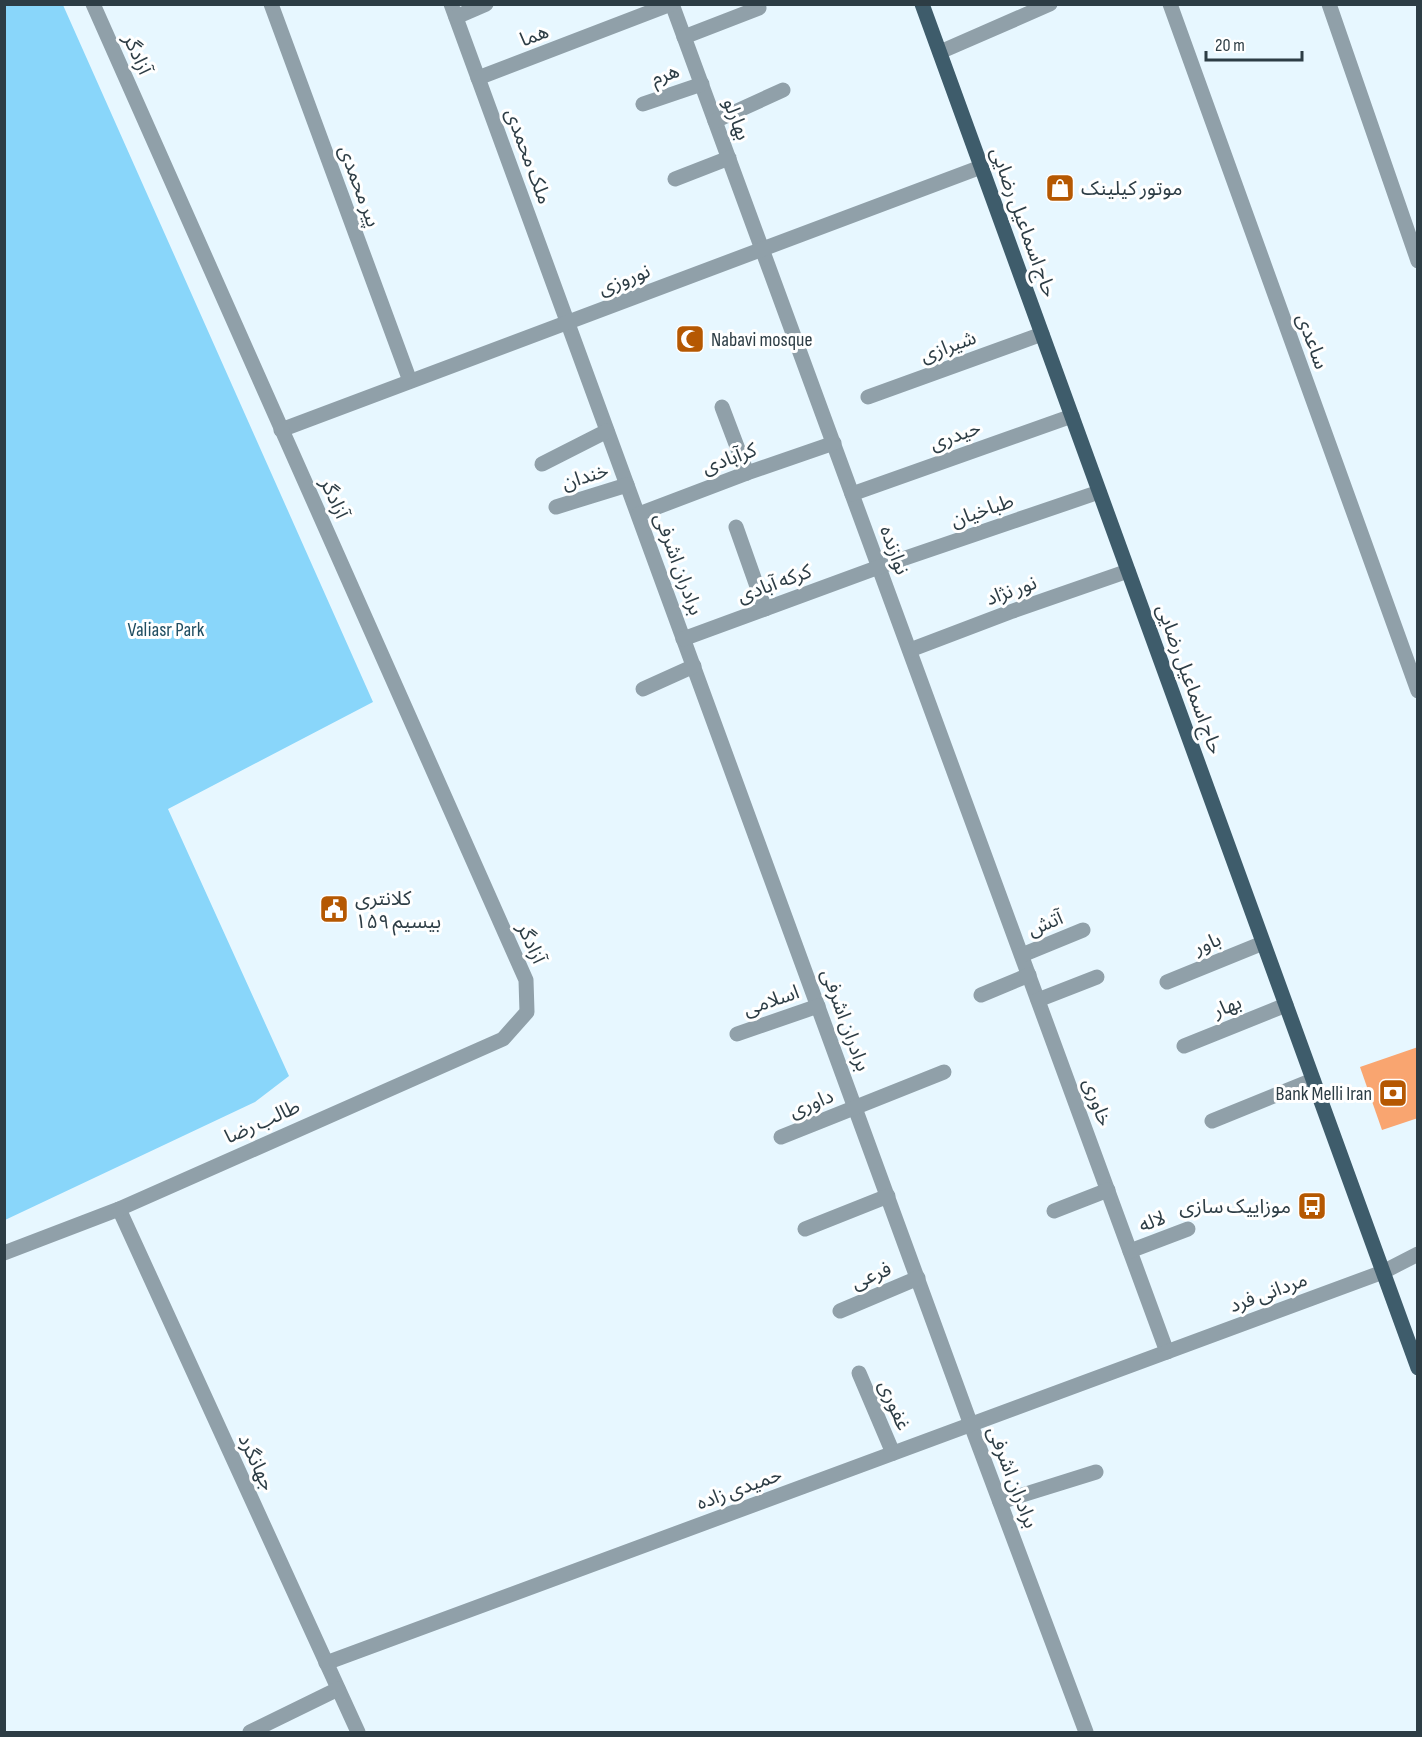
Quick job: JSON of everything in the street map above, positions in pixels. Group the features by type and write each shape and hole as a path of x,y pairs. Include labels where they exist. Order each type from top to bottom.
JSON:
{"main road":[{"name":"حاج اسماعیل رضایی","path":"922,4 1418,1368"}],"street":[{"name":"آزادگر","path":"93,4 526,981 527,1012"},
{"name":"پیر محمدی","path":"271,4 410,381"},
{"path":"454,11 486,4"},
{"name":"بهارلو","path":"672,4 762,249"},
{"name":"هما","path":"478,78 672,4"},
{"path":"940,52 1050,4"},
{"name":"ساعدی","path":"1170,4 1418,691"},
{"path":"1329,4 1418,261"},
{"path":"684,36 759,8"},
{"name":"ملک محمدی","path":"454,11 568,322"},
{"name":"هرم","path":"643,104 702,84"},
{"path":"715,121 783,90"},
{"path":"675,179 729,158"},
{"name":"نوروزی","path":"281,430 981,167"},
{"name":"نوازنده","path":"762,249 989,866"},
{"name":"برادران اشرفی","path":"568,322 971,1425 1086,1732"},
{"name":"شیرازی","path":"868,397 1042,334"},
{"path":"722,407 747,473"},
{"name":"حیدری","path":"852,494 1072,416"},
{"path":"542,464 607,431"},
{"name":"کرآبادی","path":"639,514 834,443"},
{"name":"خندان","path":"556,507 627,485"},
{"name":"طباخیان","path":"879,567 1099,492"},
{"path":"735,527 765,609"},
{"name":"کرکه آبادی","path":"683,639 879,567"},
{"name":"نور نژاد","path":"910,650 1128,571"},
{"path":"643,689 694,666"},
{"name":"خاوری","path":"989,866 1167,1352"},
{"name":"آتش","path":"1022,955 1083,930"},
{"name":"باور","path":"1167,982 1263,944"},
{"path":"981,995 1029,975"},
{"path":"1038,1000 1097,977"},
{"name":"بهار","path":"1184,1046 1286,1005"},
{"name":"اسلامی","path":"737,1034 818,1006"},
{"name":"طالب رضا","path":"4,1253 119,1209 503,1039 527,1012"},
{"name":"داوری","path":"781,1137 944,1072"},
{"path":"1212,1120 1313,1080"},
{"path":"1054,1211 1108,1190"},
{"path":"806,1230 888,1196"},
{"name":"جهانگرد","path":"119,1209 358,1732"},
{"name":"لاله","path":"1130,1251 1188,1229"},
{"name":"مردانی فرد","path":"1167,1352 1383,1272 1418,1254"},
{"name":"فرعی","path":"840,1311 918,1278"},
{"name":"حمیدی زاده","path":"326,1663 1167,1352"},
{"name":"غفوری","path":"859,1373 893,1453"},
{"path":"1000,1502 1096,1472"},
{"path":"250,1732 338,1689"}],"green space":[{"name":"Valiasr Park","path":"4,5 63,5 373,702 168,809 289,1076 255,1102 5,1220"}],"building":[{"name":"Bank Melli Iran","path":"1418,1047 1418,1118 1382,1130 1360,1067"}],"place":[{"name":"موتور کیلینک","path":"1060,188"},
{"name":"Nabavi mosque","path":"690,339"},
{"name":"کلانتری ۱۵۹ بیسیم","path":"334,909"},
{"name":"Bank Melli Iran","path":"1393,1093"},
{"name":"موزاییک سازی","path":"1312,1206"}]}
